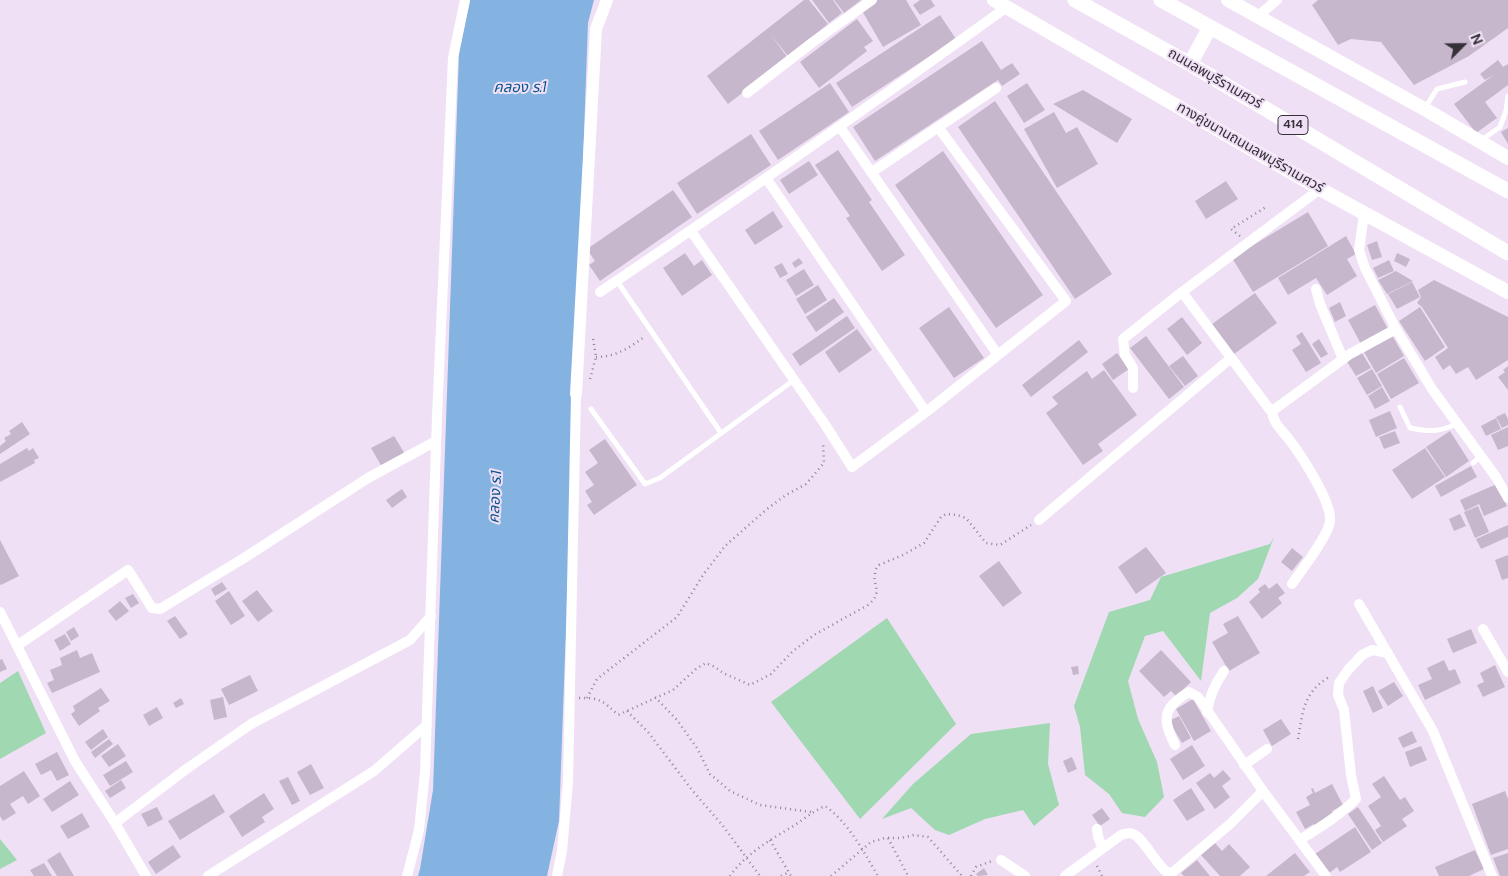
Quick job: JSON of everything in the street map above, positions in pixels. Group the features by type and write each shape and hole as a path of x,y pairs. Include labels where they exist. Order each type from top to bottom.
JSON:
{"main road":[{"name":"ทางคู่ขนานถนนลพบุรีราเมศวร์","path":"994,0 1364,214 1508,292"},
{"name":"ถนนลพบุรีราเมศวร์","path":"1075,0 1190,64 1508,253"},
{"path":"1161,0 1508,191"},
{"path":"1228,0 1425,109 1508,158"},
{"path":"1190,64 1210,27"}],"street":[{"path":"407,876 419,830 425,772 436,441 453,58 465,0"},
{"path":"556,876 562,851 568,782 576,394 596,29 607,0"},
{"path":"747,93 813,42 872,0"},
{"path":"1258,16 1276,0"},
{"path":"600,292 840,127 1006,7"},
{"path":"872,172 996,88"},
{"path":"691,231 826,426 852,468 1066,301 938,126"},
{"path":"840,127 998,355"},
{"path":"766,178 926,412"},
{"path":"1133,388 1133,368 1125,356 1123,339 1182,292 1320,189"},
{"path":"1364,214 1359,250 1365,268 1396,330 1432,389 1496,477 1508,498"},
{"path":"1316,289 1320,304 1343,359"},
{"path":"1182,292 1270,410 1272,410 1273,419 1293,444 1313,476 1330,510 1330,523 1312,556 1292,584"},
{"path":"1272,410 1343,359 1396,330"},
{"path":"1039,520 1231,358"},
{"path":"18,645 128,570 152,608 160,609 237,563 368,478 436,441"},
{"path":"1359,604 1433,731 1492,876"},
{"path":"0,612 75,760 146,876"},
{"path":"114,823 251,724 410,640 431,616"},
{"path":"1483,629 1508,672"},
{"path":"1299,840 1322,828 1344,812 1356,799 1344,710 1338,695 1339,683 1362,655 1372,650 1388,653"},
{"path":"1207,712 1209,699 1216,682 1224,671"},
{"path":"1175,745 1168,732 1166,719 1168,709 1189,692 1198,697 1244,765 1326,876"},
{"path":"208,876 374,771 427,725"},
{"path":"1244,765 1267,749"},
{"path":"1065,876 1121,835 1128,833 1138,838 1162,869 1169,874 1177,870 1263,791"},
{"path":"1097,830 1103,848"},
{"path":"1001,860 1025,876"}],"lane":[{"path":"1425,109 1437,88 1465,82"},
{"path":"1479,141 1500,127 1506,111 1508,96"},
{"path":"617,280 721,433"},
{"path":"591,409 645,484 660,478 794,380"},
{"path":"1400,407 1410,428 1428,432 1442,430 1457,424"},
{"path":"1473,464 1481,456"}],"path":[{"path":"1249,242 1231,229 1266,207"},
{"path":"596,357 609,357 631,346 652,331"},
{"path":"588,698 597,679 677,617 702,575 725,546 767,509 786,495 806,484 824,463 822,444 826,426"},
{"path":"570,698 601,700 618,715 673,690 697,668 706,663 750,685 771,674 793,651 814,635 859,611 874,600 877,585 874,573 879,565 903,555 924,543 941,517 946,514 966,518 986,542 1000,545 1039,520"},
{"path":"1298,739 1306,700 1312,689 1334,674"},
{"path":"655,697 677,720 697,748 710,774 730,791 760,805 812,812"},
{"path":"627,710 648,732 760,876"},
{"path":"730,876 738,865 770,840 812,812 826,806 838,815 878,876"},
{"path":"832,875 872,842 914,835 928,837 962,876"},
{"path":"888,838 908,876"},
{"path":"770,840 791,876"},
{"path":"971,876 976,867 988,862 1001,860"},
{"path":"781,876 789,872"}],"green space":[{"path":"1274,537 1258,579 1237,598 1210,613 1201,681 1163,631 1145,636 1128,681 1138,719 1157,762 1164,797 1145,817 1122,813 1109,794 1085,775 1080,727 1074,706 1109,612 1150,600 1161,577 1270,544"},
{"path":"887,618 956,724 860,819 771,702"},
{"path":"18,671 46,733 0,759 0,683"},
{"path":"1050,723 1048,764 1059,805 1034,826 1023,810 985,819 949,835 935,830 911,808 882,819 913,784 971,734"},
{"path":"0,839 17,860 0,869"}],"water":[{"name":"คลอง ร.1","path":"470,0 594,0 588,23 559,821 547,876 418,876 433,790 459,53"}],"building":[{"path":"804,0 809,0 828,24 788,56 770,34 788,58 728,104 707,76"},
{"path":"812,0 833,0 842,13 829,23"},
{"path":"834,0 861,0 844,13"},
{"path":"877,0 906,0 921,25 883,47 861,9"},
{"path":"920,0 931,0 935,6 920,15 913,5"},
{"path":"1318,0 1508,0 1508,28 1469,56 1414,85 1381,42 1351,39 1338,45 1312,5"},
{"path":"940,15 956,39 852,107 836,83"},
{"path":"857,19 873,41 864,47 867,51 819,88 800,62"},
{"path":"982,41 1001,70 1012,63 1020,74 1002,86 998,80 875,161 853,127"},
{"path":"1498,60 1503,67 1508,64 1508,85 1485,102 1497,118 1476,133 1454,104 1495,74 1485,80 1480,74"},
{"path":"830,83 849,112 778,160 759,131"},
{"path":"1027,83 1045,110 1024,123 1007,96"},
{"path":"1083,90 1132,119 1117,143 1053,104"},
{"path":"995,101 1112,274 1075,299 958,127"},
{"path":"1054,112 1066,133 1077,127 1098,164 1057,188 1024,129"},
{"path":"1508,128 1508,144 1501,132"},
{"path":"751,134 771,165 697,214 677,183"},
{"path":"838,150 872,200 869,202 905,255 882,271 846,218 850,216 815,165"},
{"path":"943,151 1043,295 996,328 895,185"},
{"path":"809,161 818,175 789,194 780,180"},
{"path":"1226,181 1238,199 1206,219 1195,201"},
{"path":"673,190 692,217 600,281 589,265 595,261 587,249"},
{"path":"773,211 783,227 755,245 745,230"},
{"path":"1308,212 1328,246 1253,292 1232,258"},
{"path":"1346,236 1356,254 1347,259 1357,276 1327,295 1316,278 1288,295 1278,278"},
{"path":"1377,241 1382,257 1372,260 1367,245"},
{"path":"685,253 694,266 702,260 712,275 682,296 663,268"},
{"path":"1397,253 1410,259 1406,267 1394,261"},
{"path":"799,258 803,263 795,268 792,263"},
{"path":"1389,260 1394,271 1378,278 1373,268"},
{"path":"782,263 788,274 780,278 774,267"},
{"path":"804,269 814,285 796,296 786,280"},
{"path":"1396,271 1413,281 1387,294 1378,280"},
{"path":"1434,280 1508,317 1508,360 1476,380 1468,367 1456,374 1450,365 1443,370 1435,357 1448,348 1422,307 1417,303 1421,297 1418,290"},
{"path":"1412,282 1420,297 1397,309 1388,294"},
{"path":"818,285 827,300 805,314 796,299"},
{"path":"1255,293 1277,323 1234,354 1212,324"},
{"path":"834,298 844,312 816,332 806,317"},
{"path":"1340,302 1346,316 1335,322 1329,308"},
{"path":"1375,305 1388,329 1361,344 1348,320"},
{"path":"949,307 984,358 954,378 919,328"},
{"path":"1420,307 1445,347 1425,361 1399,321"},
{"path":"847,316 855,328 800,366 792,354"},
{"path":"1182,317 1202,343 1187,355 1167,329"},
{"path":"857,329 872,350 839,373 825,352"},
{"path":"1302,332 1321,363 1306,372 1292,350 1301,344 1296,336"},
{"path":"1392,335 1404,356 1376,373 1364,352"},
{"path":"1146,336 1184,387 1169,399 1130,348"},
{"path":"1319,339 1328,354 1321,358 1312,344"},
{"path":"1079,340 1088,352 1031,397 1022,385"},
{"path":"1361,351 1371,368 1356,376 1346,360"},
{"path":"1117,353 1129,369 1113,380 1102,364"},
{"path":"1183,356 1198,376 1185,386 1169,366"},
{"path":"1404,358 1419,383 1391,399 1377,374"},
{"path":"1508,366 1508,390 1498,377 1505,372 1503,370"},
{"path":"1372,369 1382,386 1367,395 1357,378"},
{"path":"1104,370 1137,415 1098,444 1103,451 1083,465 1046,413 1058,404 1052,397 1087,371 1092,379"},
{"path":"1382,387 1390,401 1375,409 1368,396"},
{"path":"1390,411 1397,428 1376,437 1369,420"},
{"path":"1505,413 1508,425 1502,428 1496,417"},
{"path":"1496,418 1501,429 1486,436 1481,426"},
{"path":"22,422 30,434 0,454 0,446 6,441 4,438 11,434 9,431"},
{"path":"1508,427 1508,446 1498,450 1491,435"},
{"path":"1395,431 1400,443 1384,449 1379,437"},
{"path":"1450,431 1469,461 1446,477 1426,447"},
{"path":"394,436 405,454 382,467 371,448"},
{"path":"605,439 637,485 594,515 587,505 592,502 585,491 594,485 585,472 598,463 589,450"},
{"path":"27,448 29,451 33,448 39,458 34,460 35,463 0,482 0,464"},
{"path":"1425,448 1445,477 1412,499 1392,470"},
{"path":"1471,466 1477,477 1441,497 1435,486"},
{"path":"1497,484 1507,506 1484,516 1479,504 1465,511 1460,500"},
{"path":"402,489 407,497 392,508 386,500"},
{"path":"1478,506 1489,532 1475,538 1464,512"},
{"path":"1460,514 1466,526 1454,531 1449,519"},
{"path":"1508,525 1508,537 1481,549 1476,539"},
{"path":"0,540 19,576 1,585 0,584"},
{"path":"1146,547 1166,573 1136,594 1118,567"},
{"path":"1292,548 1303,557 1292,571 1281,562"},
{"path":"1508,555 1508,578 1502,580 1495,560"},
{"path":"999,561 1022,593 1003,607 979,576"},
{"path":"222,582 227,589 215,596 211,589"},
{"path":"1277,583 1285,593 1278,598 1282,603 1262,619 1249,602 1260,592 1258,589 1265,584 1269,589"},
{"path":"257,590 273,611 258,622 242,601"},
{"path":"229,591 245,616 231,625 215,601"},
{"path":"133,594 139,603 131,608 125,598"},
{"path":"120,601 129,611 116,621 108,611"},
{"path":"175,616 188,634 180,639 167,621"},
{"path":"1238,616 1260,653 1229,671 1212,642 1228,633 1223,624"},
{"path":"74,627 79,636 71,641 66,632"},
{"path":"1471,629 1477,643 1453,653 1447,639"},
{"path":"65,634 71,644 60,651 54,640"},
{"path":"77,650 80,658 92,653 100,672 52,693 47,683 54,680 50,670 62,665 60,658"},
{"path":"1161,650 1191,682 1176,696 1171,691 1164,697 1139,671"},
{"path":"2,659 7,669 0,672 0,660"},
{"path":"1444,660 1449,671 1455,669 1461,683 1425,700 1418,685 1432,679 1427,668"},
{"path":"1495,665 1505,687 1483,697 1477,685 1484,682 1480,673"},
{"path":"1078,666 1079,674 1073,675 1071,667"},
{"path":"250,675 258,691 229,705 221,689"},
{"path":"1394,682 1403,696 1388,706 1378,691"},
{"path":"1373,686 1383,708 1373,713 1363,691"},
{"path":"101,688 110,701 98,708 100,711 79,726 71,714 75,711 73,706"},
{"path":"223,697 227,717 214,720 210,700"},
{"path":"181,698 184,704 176,708 173,703"},
{"path":"1193,699 1211,731 1194,741 1176,709"},
{"path":"157,707 163,718 149,726 143,715"},
{"path":"1179,716 1191,738 1182,743 1169,721"},
{"path":"1281,719 1291,734 1272,746 1263,730"},
{"path":"103,729 108,737 91,750 85,742"},
{"path":"1412,731 1417,742 1403,748 1398,738"},
{"path":"109,739 113,744 95,758 91,752"},
{"path":"118,744 126,756 109,767 101,756"},
{"path":"1192,745 1205,766 1183,780 1170,759"},
{"path":"1421,746 1427,760 1410,767 1405,752"},
{"path":"57,752 69,775 57,781 51,770 41,775 35,764"},
{"path":"1072,757 1077,769 1068,773 1063,761"},
{"path":"126,761 133,772 110,786 103,775"},
{"path":"311,764 324,788 310,795 297,772"},
{"path":"1223,770 1231,779 1222,786 1230,797 1215,809 1196,783 1210,773 1214,778"},
{"path":"24,771 40,796 28,804 23,796 10,804 16,813 3,821 0,816 0,786"},
{"path":"1384,776 1400,800 1405,797 1414,811 1402,819 1407,826 1383,842 1375,830 1381,826 1368,806 1381,797 1372,784"},
{"path":"288,777 300,801 292,805 279,781"},
{"path":"121,780 126,788 110,798 105,791"},
{"path":"70,781 79,795 52,812 43,799"},
{"path":"1332,784 1343,805 1332,811 1335,816 1305,829 1296,812 1310,805 1306,797 1313,793 1311,789 1313,788 1315,793"},
{"path":"1191,788 1205,810 1187,821 1173,800"},
{"path":"1505,791 1508,799 1508,849 1491,855 1472,804"},
{"path":"264,793 274,809 262,817 265,822 242,837 229,816"},
{"path":"214,794 225,812 180,840 168,821"},
{"path":"157,807 163,819 148,827 141,814"},
{"path":"1358,807 1382,843 1372,850 1348,814"},
{"path":"1102,808 1110,819 1100,826 1092,815"},
{"path":"82,813 90,827 68,839 60,826"},
{"path":"1355,827 1371,852 1340,872 1337,867 1328,874 1315,854"},
{"path":"1215,843 1222,851 1229,844 1250,867 1240,876 1220,876 1201,855"},
{"path":"173,845 181,857 156,874 148,862"},
{"path":"1475,850 1484,869 1469,876 1439,876 1435,867"},
{"path":"60,852 74,876 57,876 47,860"},
{"path":"1295,853 1310,872 1304,876 1266,876"},
{"path":"1508,853 1508,876 1500,876 1493,858"},
{"path":"1197,860 1210,876 1184,876 1181,873"},
{"path":"44,863 52,876 34,876 30,870"},
{"path":"984,868 988,875 978,876 976,874"}]}
